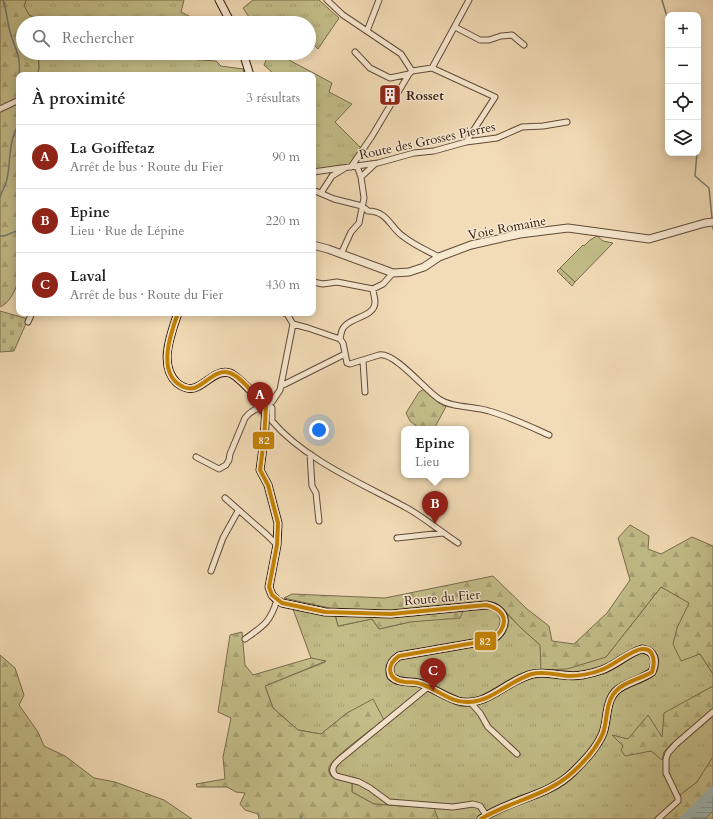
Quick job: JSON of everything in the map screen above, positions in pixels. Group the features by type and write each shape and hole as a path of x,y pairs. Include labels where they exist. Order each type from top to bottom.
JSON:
{"main road":[{"path":"220,0 228,16"},
{"path":"245,60 249,72"},
{"name":"Voie Romaine","path":"316,246 393,273 409,272 424,267 439,257 471,245 520,234 568,228 649,240 705,223 713,222"},
{"path":"177,316 169,342 168,354 168,365 174,380 179,385 193,389 214,376 222,373 230,373 242,382 266,407 260,470 268,485 278,523 276,545 269,581 269,587 272,595 277,600"},
{"name":"Route du Fier","path":"277,600 282,603 325,612 391,614 486,605 498,609 505,619 505,624 500,634 491,640 399,656 392,662 390,672 394,679 403,682 419,683 453,699 470,702 484,699 521,678 534,674 572,676 589,673 603,670 642,649 651,652 654,656 655,662 652,672 624,686 612,696 609,703 605,726 599,740 564,780 552,787 496,809 484,817"}],"street":[{"path":"327,0 343,15 401,54 411,73"},
{"path":"366,31 379,0"},
{"path":"432,68 469,0"},
{"path":"455,27 480,40 489,40 501,36 512,35 524,45"},
{"path":"355,52 365,64 385,77 396,78 432,68 495,98 466,142"},
{"path":"321,193 332,176 348,167 372,136 411,73"},
{"path":"0,109 16,101"},
{"name":"Route des Grosses Pierres","path":"316,172 378,163 414,153 434,151 466,142 496,138 522,127 543,126 567,122"},
{"path":"361,177 372,166 378,163"},
{"path":"341,254 351,232 359,224 364,198 361,177 357,166"},
{"path":"316,191 342,202 362,206 368,211 374,211 386,218 404,238 439,257"},
{"path":"316,283 323,284 337,282 373,289 383,284 393,273"},
{"path":"373,289 375,303 372,309 367,314 347,323 342,329 340,339 342,341 349,364 384,354 402,366 439,400 465,407 488,410 549,435"},
{"path":"28,322 31,316"},
{"path":"266,407 272,402 281,386 293,324 288,316"},
{"path":"293,324 340,339"},
{"path":"281,386 345,354"},
{"path":"362,361 365,392"},
{"path":"196,458 219,468 226,465 245,418 253,410 269,406 272,408 272,421 282,432 310,454 408,509 458,543"},
{"path":"310,454 312,486 316,493 319,520"},
{"path":"224,498 267,535 276,545"},
{"path":"211,571 223,538 238,511"},
{"path":"397,538 443,533"},
{"path":"245,639 265,624 273,613 277,600"},
{"path":"428,687 335,764 332,772 336,776 359,782 389,802 453,807 473,804 480,806 484,817"},
{"path":"470,702 480,713 488,727 516,754"},
{"path":"658,819 678,801 666,773 666,759 668,753 676,744 713,712"}],"green space":[{"path":"0,0 26,0 24,6 30,16 16,16 16,60 38,60 39,68 38,72 16,72 16,287 7,302 0,307"},
{"path":"26,0 184,0 181,12 189,16 30,16 24,6"},
{"path":"253,0 319,0 339,18 318,49 316,47 316,16 248,16 243,8"},
{"path":"38,60 201,60 216,61 221,66 243,69 244,72 38,72"},
{"path":"266,60 289,60 311,72 272,72 264,65"},
{"path":"316,74 332,83 329,92 352,104 335,122 362,149 349,165 316,172"},
{"path":"597,236 603,241 613,243 575,282 560,268 583,245 584,246"},
{"path":"560,268 575,282 572,286 557,271"},
{"path":"0,311 28,319 14,351 0,352"},
{"path":"426,388 448,403 436,426 416,426 410,421 406,413 419,392"},
{"path":"630,525 649,536 648,549 661,554 692,537 713,546 713,674 700,654 681,661 673,644 677,628 689,603 661,587 606,657 567,669 541,670 540,645 496,603 466,605 460,618 410,622 379,629 372,619 338,626 334,609 284,598 292,594 385,598 493,576 527,609 549,626 552,641 574,644 607,613 630,580 618,538"},
{"path":"661,587 690,603 677,628 700,654 713,674 713,686 692,698 662,738 628,739 613,736 641,752 664,752 670,745 713,709 713,758 697,782 680,795 680,803 660,819 438,819 433,808 374,804 352,792 352,783 331,776 330,768 332,764 347,749 347,713 321,734 298,730 273,708 265,686 325,662 311,658 293,609 335,614 338,626 372,619 379,629 410,622 466,605 496,603 540,645 606,657"},
{"path":"242,632 245,665 253,675 311,658 326,661 265,686 273,708 298,730 321,734 347,713 373,699 384,720 337,757 329,767 329,773 331,776 352,783 352,792 374,804 434,808 438,819 259,819 258,814 245,810 240,804 245,793 236,792 227,787 197,787 196,784 225,779 223,757 231,718 218,712 230,635"},
{"path":"0,655 15,668 24,695 19,705 38,732 44,746 65,756 94,778 115,782 164,800 192,819 0,819"},
{"path":"713,686 713,709 670,745 664,752 662,760 651,751 625,756 621,750 623,746 612,735 628,739 648,715 662,737 664,713"},
{"path":"712,758 713,819 660,819 679,803 680,795 697,782"}],"water":[{"path":"713,793 713,811 705,819 685,819"}],"waterway":[{"path":"3,0 10,31 16,48"},
{"path":"662,0 666,12"},
{"path":"19,60 19,72"},
{"path":"0,197 6,184 10,151 16,129"},
{"path":"697,156 695,176 709,188 712,218"},
{"path":"0,236 16,231"},
{"path":"684,819 713,790"}],"transit line":[{"name":"82","path":"177,316 169,340 167,361 169,371 173,379 183,387 194,388 216,374 225,372 230,373 235,375 244,383 266,407 260,470 268,485 278,523 277,545 269,587 272,595 282,603 325,612 391,614 486,605 494,608 499,611 504,620 501,630 491,640 399,656 390,668 392,676 399,681 419,683 462,702 477,701 493,695 516,681 532,674 546,673 577,676 606,668 638,650 646,649 652,653 654,661 652,672 625,684 613,694 610,699 605,728 600,739 590,754 573,772 552,787 504,807 481,819"}],"place":[{"name":"Rosset","path":"390,95"},
{"name":"La Goiffetaz","path":"260,415"},
{"name":"Epine","path":"435,524"},
{"name":"Laval","path":"433,691"}]}
